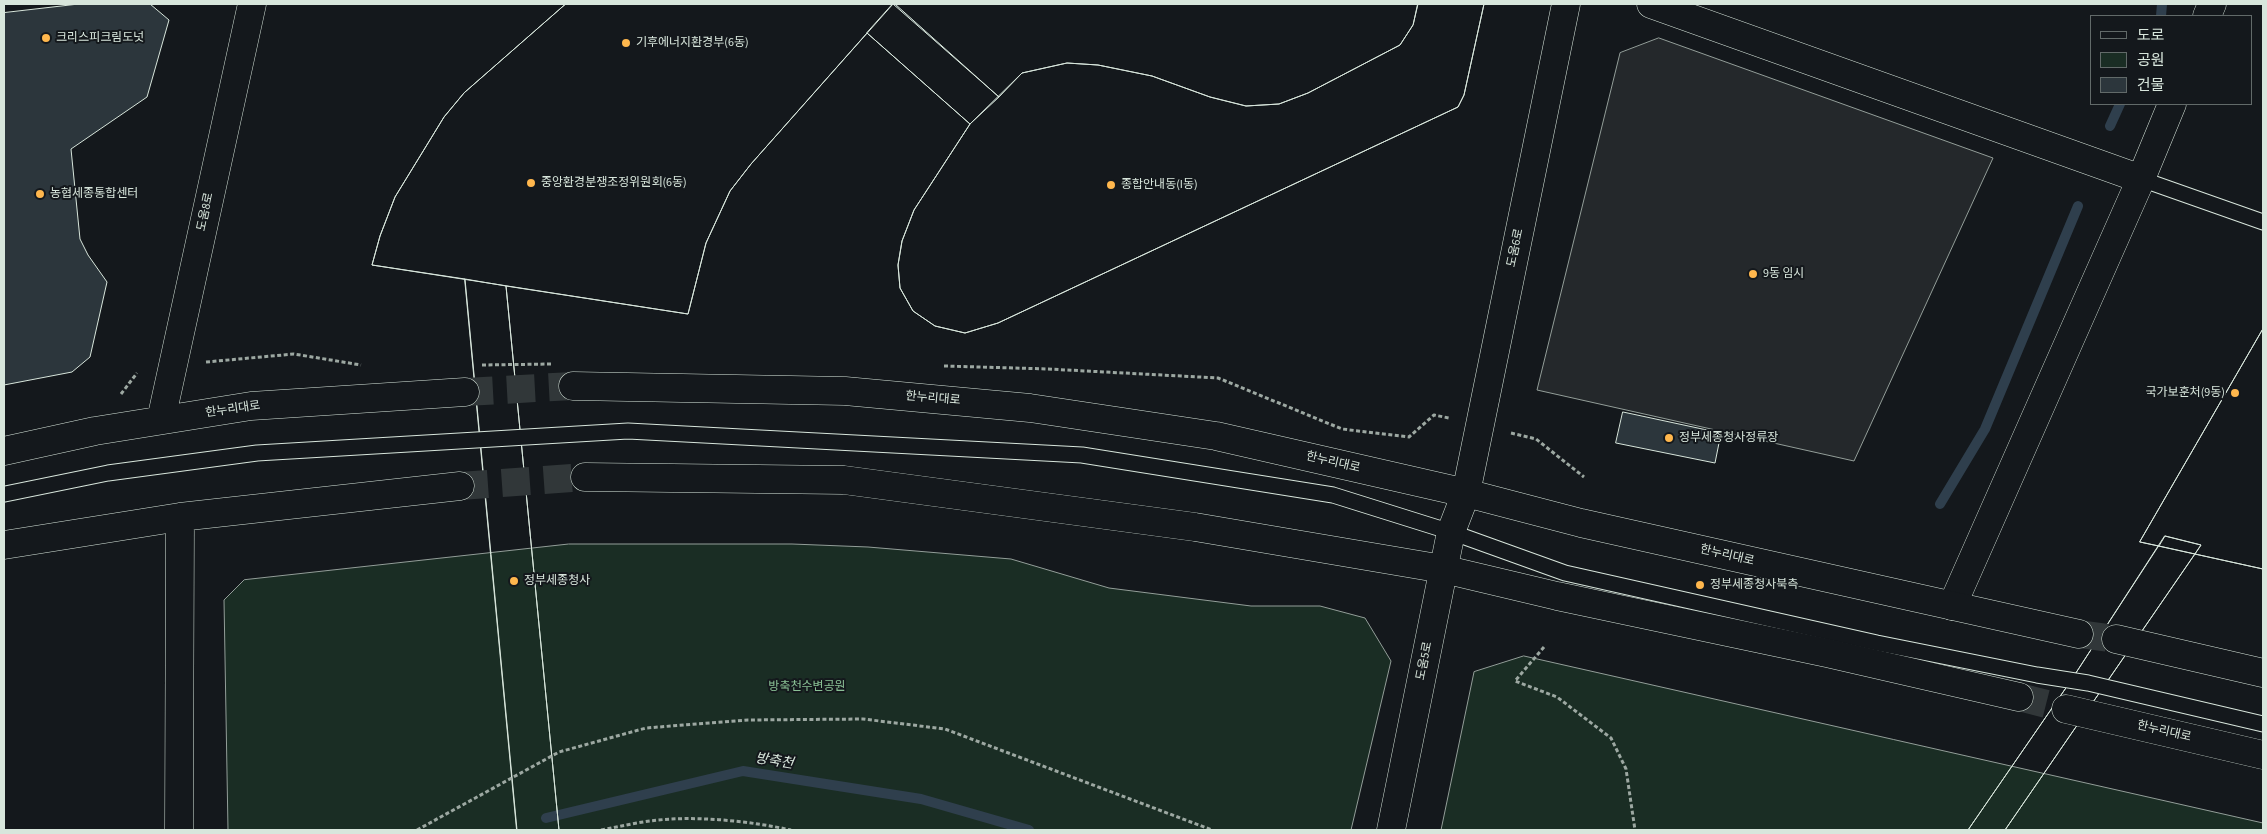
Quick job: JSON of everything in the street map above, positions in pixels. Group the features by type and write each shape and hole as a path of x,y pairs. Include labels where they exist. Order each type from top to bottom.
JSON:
{"street":[{"name":"도움8로","path":"161,420 252,4"},
{"name":"도움6로","path":"1466,493 1566,4"},
{"path":"1651,4 2141,179"},
{"path":"1952,606 2141,179 2172,105"},
{"name":"한누리대로","path":"573,386 845,391 1030,408 1216,436 1466,493 1581,523 2079,634"},
{"name":"한누리대로","path":"4,451 95,431 251,406 465,392"},
{"path":"585,477 844,480 1195,526 1443,569 1557,596 1827,653 2019,697"},
{"path":"4,545 180,517 460,486"},
{"name":"도움5로","path":"1391,830 1450,532 1466,493"},
{"path":"179,830 180,517"},
{"path":"2116,639 2263,673"},
{"name":"한누리대로","path":"2066,709 2263,755"}],"lane":[{"path":"2141,179 2263,222"},
{"path":"5,494 108,473 257,453 628,431 1082,455 1333,495 1450,532 1565,572 1877,642 2037,675 2088,683 2263,724"}],"path":[{"path":"1544,646 1516,681 1557,697 1611,738 1626,769 1635,830"},
{"path":"417,830 559,752 646,728 748,720 863,719 945,729 1212,830"},
{"path":"601,830 652,821 712,820 762,824 792,830"}],"green space":[{"name":"방축천수변공원","path":"569,544 792,544 868,547 1011,559 1109,588 1251,606 1320,606 1365,618 1391,661 1351,830 228,830 224,600 244,580"},
{"path":"1524,656 2263,823 2263,830 1441,830 1474,672"}],"shaded area":[{"name":"9동 임시","path":"1659,38 1993,158 1854,461 1537,390 1620,53"}],"building":[{"name":"농협세종통합센터","path":"79,4 150,4 169,20 147,97 71,149 80,239 88,255 107,282 90,357 72,372 4,385 4,13"},
{"name":"정부세종청사","path":"566,4 895,4 999,97 1022,73 1067,63 1098,65 1152,76 1210,97 1246,106 1279,104 1308,93 1400,45 1413,25 1418,4 1484,4 1464,95 1458,107 998,323 965,333 935,326 913,311 900,288 898,265 902,241 914,210 970,124 867,33 751,164 730,191 706,243 688,314 506,286 559,830 517,830 465,279 372,265 380,236 395,197 444,117 464,93"},
{"path":"566,4 893,4 751,164 730,191 706,243 688,314 372,265 380,236 395,197 444,117 464,93"},
{"path":"893,4 999,97 970,124 867,33"},
{"name":"종합안내동(I동)","path":"1418,4 1484,4 1464,95 1458,107 998,323 965,333 935,326 913,311 900,288 898,265 902,241 914,210 970,124 1022,73 1067,63 1098,65 1152,76 1210,97 1246,106 1279,104 1308,93 1400,45 1413,25"},
{"path":"465,279 506,286 559,830 517,830"},
{"path":"2263,329 2263,569 2195,554 2201,545 2165,536 2159,546 2140,542"},
{"path":"2263,329 2263,569 2140,542"},
{"name":"정부세종청사정류장","path":"1623,412 1721,433 1715,463 1616,443"},
{"path":"2165,536 2201,545 2005,830 1968,830 2070,682"},
{"path":"2159,546 2195,554 2005,830 1968,830 2070,682"}],"waterway":[{"path":"2161,15 2162,4"},
{"path":"2110,126 2120,105"},
{"path":"1940,504 1985,429 2078,206"},
{"name":"방축천","path":"546,818 743,771 921,799 1029,830"}],"tunnel":[{"path":"465,392 573,386"},
{"path":"460,486 585,477"},
{"path":"2079,634 2116,639"},
{"path":"2019,697 2066,709"}],"place":[{"name":"크리스피크림도넛","path":"46,38"},
{"name":"기후에너지환경부(6동)","path":"626,43"},
{"name":"중앙환경분쟁조정위원회(6동)","path":"531,183"},
{"name":"종합안내동(I동)","path":"1111,185"},
{"name":"농협세종통합센터","path":"40,194"},
{"name":"9동 임시","path":"1753,274"},
{"name":"국가보훈처(9동)","path":"2235,393"},
{"name":"정부세종청사정류장","path":"1669,438"},
{"name":"정부세종청사","path":"514,581"},
{"name":"정부세종청사북측","path":"1700,585"}]}
